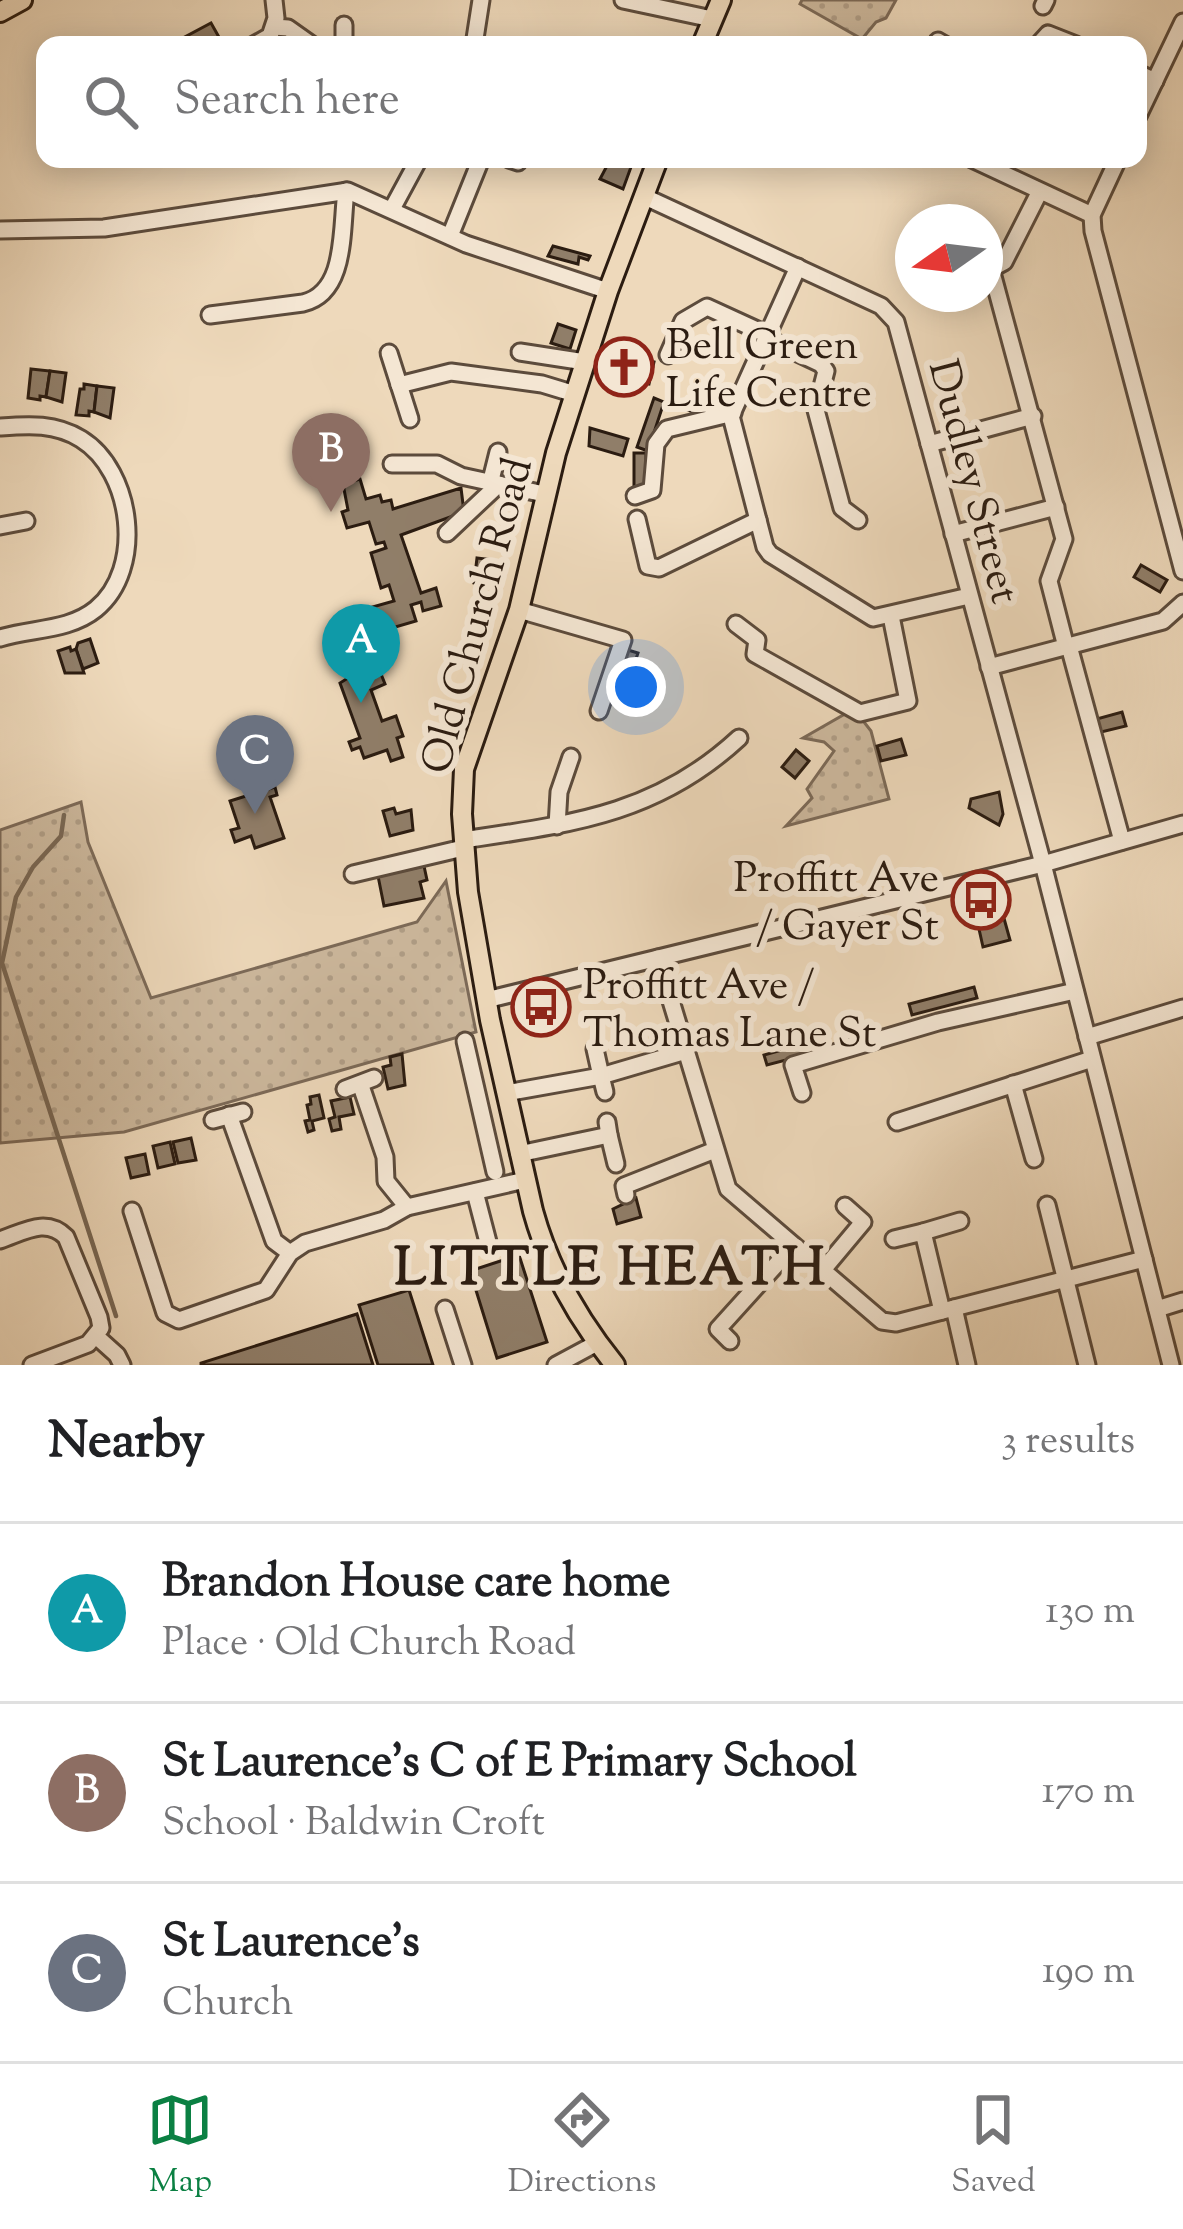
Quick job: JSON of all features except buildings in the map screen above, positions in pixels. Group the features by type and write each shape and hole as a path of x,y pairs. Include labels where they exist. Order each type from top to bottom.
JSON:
{"main road":[{"path":"0,12 22,0"},
{"name":"Old Church Road","path":"615,1365 556,1277 539,1234 486,1000 463,844 462,788 467,755 518,610 544,494 575,394 655,168"}],"street":[{"path":"271,36 274,0"},
{"path":"475,36 481,0"},
{"path":"623,0 717,9"},
{"path":"1147,97 1183,22"},
{"path":"344,26 344,36"},
{"path":"274,27 288,28 299,36"},
{"path":"1147,77 1155,81"},
{"path":"392,209 413,168"},
{"path":"449,236 477,168"},
{"path":"990,168 1092,215"},
{"path":"1114,168 1092,215 1093,231 1183,571"},
{"path":"210,315 303,304 328,291 340,247 346,191"},
{"path":"0,230 104,228 357,192 449,236 608,291"},
{"path":"1003,262 1040,193"},
{"name":"Dudley Street","path":"644,196 881,306 892,316 1042,864 1171,1365"},
{"path":"799,267 733,413 770,554 868,617 891,616 969,596"},
{"path":"668,355 683,321 707,307 821,364 826,370 816,410 842,508 858,520"},
{"path":"1002,312 1064,542 1049,581 1122,841"},
{"path":"520,352 585,362"},
{"path":"389,353 410,419"},
{"path":"399,385 451,373 542,384 575,394"},
{"path":"635,496 652,490 656,444 667,428 733,413"},
{"path":"928,444 1033,416"},
{"path":"0,427 55,427 84,440 108,467 125,525 122,572 97,609 62,627 0,638"},
{"path":"447,533 495,484 498,452"},
{"path":"392,464 436,464 544,494"},
{"path":"953,534 1056,507"},
{"path":"637,519 648,566 659,568 758,520"},
{"path":"0,526 26,521"},
{"path":"989,668 1163,621 1183,603"},
{"path":"518,610 623,640 599,711"},
{"path":"736,624 757,640 755,654 860,713 908,701 891,616"},
{"path":"353,874 463,844 598,818 668,791 740,738"},
{"path":"557,826 559,792 571,757"},
{"path":"486,1000 1042,864 1183,824"},
{"path":"658,958 732,1193 882,1321 896,1323 1144,1259"},
{"path":"802,1093 793,1065 938,1022 1075,991"},
{"path":"1087,1037 1183,1008"},
{"path":"465,1041 495,1172"},
{"path":"595,1048 603,1084"},
{"path":"506,1093 603,1084 686,1052"},
{"path":"897,1122 1092,1059"},
{"path":"472,1072 500,1067"},
{"path":"360,1084 385,1157 386,1181 407,1207"},
{"path":"1013,1084 1034,1159"},
{"path":"228,1116 274,1241 290,1253"},
{"path":"519,1154 608,1129 616,1164"},
{"path":"626,1195 624,1186 715,1150"},
{"path":"132,1211 165,1313 172,1320 266,1290 290,1253 305,1243 385,1220 407,1207 525,1180"},
{"path":"476,1192 488,1242"},
{"path":"1047,1205 1087,1365"},
{"path":"823,1270 863,1222 845,1206"},
{"path":"894,1239 960,1221"},
{"path":"0,1240 43,1225 57,1227 66,1237 99,1317 97,1337 32,1365"},
{"path":"923,1232 967,1365"},
{"path":"730,1341 718,1329 794,1246"},
{"path":"1156,1309 1183,1301"},
{"path":"445,1310 463,1365"},
{"path":"97,1337 122,1365"},
{"path":"556,1365 597,1343"}],"shaded area":[{"path":"802,0 896,0 886,18 864,36 800,4"},
{"path":"845,714 864,722 871,731 889,799 786,826 812,798 807,789 834,751 824,742 803,738"},
{"path":"81,802 88,842 151,998 417,922 446,881 476,1032 124,1132 0,1143 0,830"}],"waterway":[{"path":"64,815 61,836 33,867 16,897 2,963 116,1316"}],"place":[{"name":"Bell Green Life Centre","path":"624,367"},
{"name":"St Laurence's C of E Primary School","path":"331,512"},
{"name":"Brandon House care home","path":"361,703"},
{"name":"St Laurence's","path":"255,814"},
{"name":"Proffitt Ave / Gayer St","path":"981,900"},
{"name":"Proffitt Ave / Thomas Lane St","path":"541,1007"}],"district":[{"name":"LITTLE HEATH","path":"611,1265"}]}
